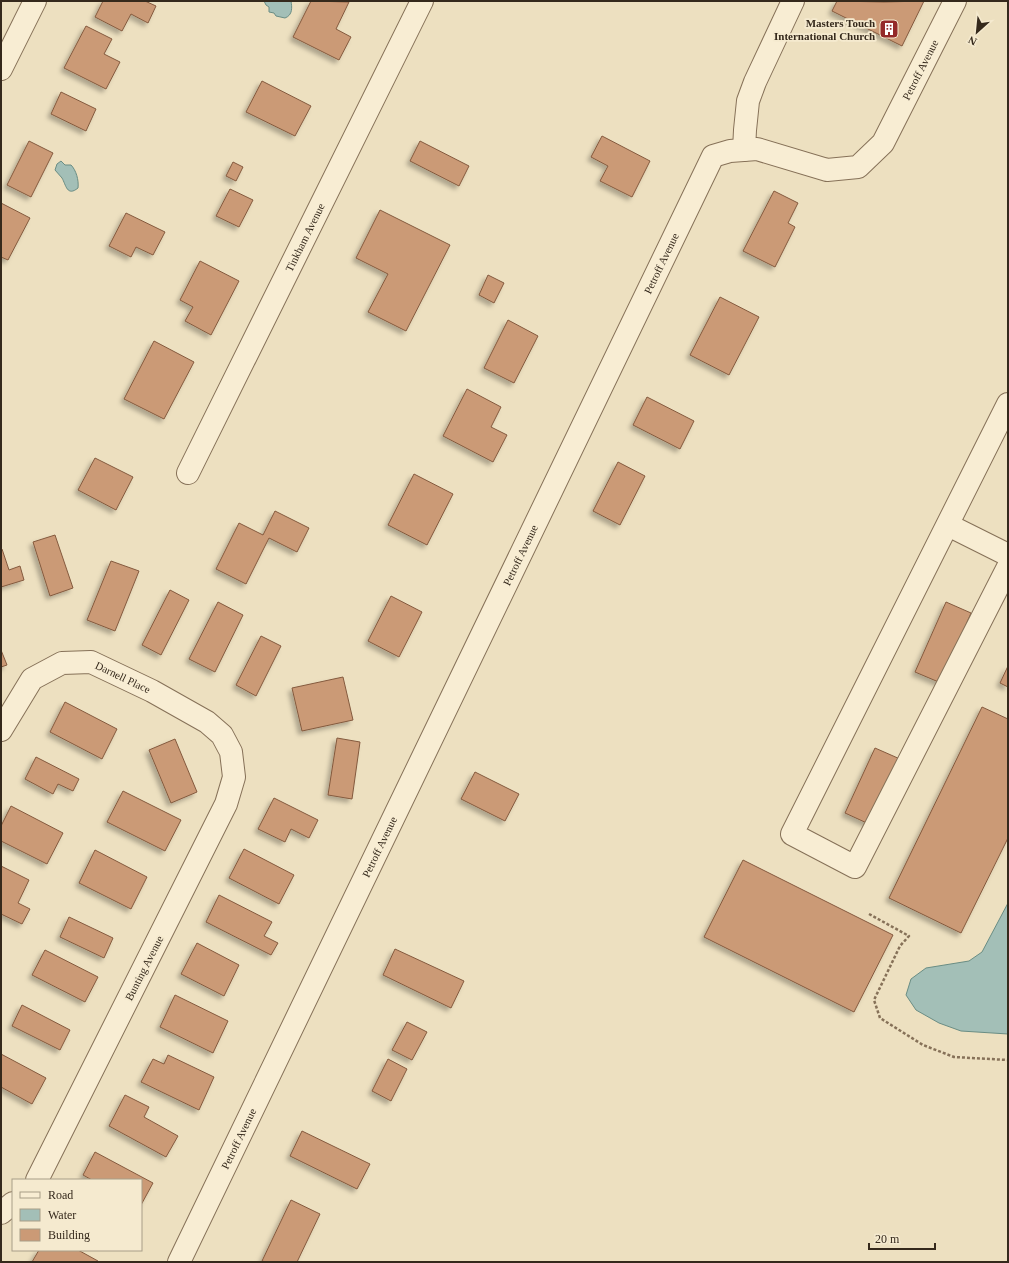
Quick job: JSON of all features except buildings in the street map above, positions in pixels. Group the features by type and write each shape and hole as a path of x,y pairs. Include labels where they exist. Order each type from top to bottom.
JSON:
{"street":[{"path":"1,69 35,1"},
{"name":"Tinkham Avenue","path":"188,473 422,1"},
{"path":"744,150 748,101 755,82 793,1"},
{"name":"Petroff Avenue","path":"179,1262 713,156 730,151 757,149 827,170 858,167 883,143 955,1"},
{"path":"1008,404 792,834 855,867 1008,567"},
{"path":"948,525 1008,555"},
{"name":"Darnell Place","path":"1,730 32,679 62,663 91,662 152,691 207,722 222,735 231,752"},
{"name":"Bunting Avenue","path":"38,1179 226,804 234,777 231,752"},
{"path":"1,1213 12,1204"}],"path":[{"path":"869,914 909,936 900,946 874,1000 880,1018 923,1045 954,1057 1008,1060"}],"water":[{"path":"264,1 291,1 291,13 285,18 276,16 274,13 269,12 269,7"},
{"path":"61,161 65,165 71,165 73,167 78,179 78,188 69,191 62,178 55,170 57,164"},
{"path":"1008,903 1008,1034 961,1031 939,1023 916,1010 906,995 911,979 926,968 969,961 982,952"}],"place":[{"name":"Masters Touch International Church","path":"889,29"}]}
